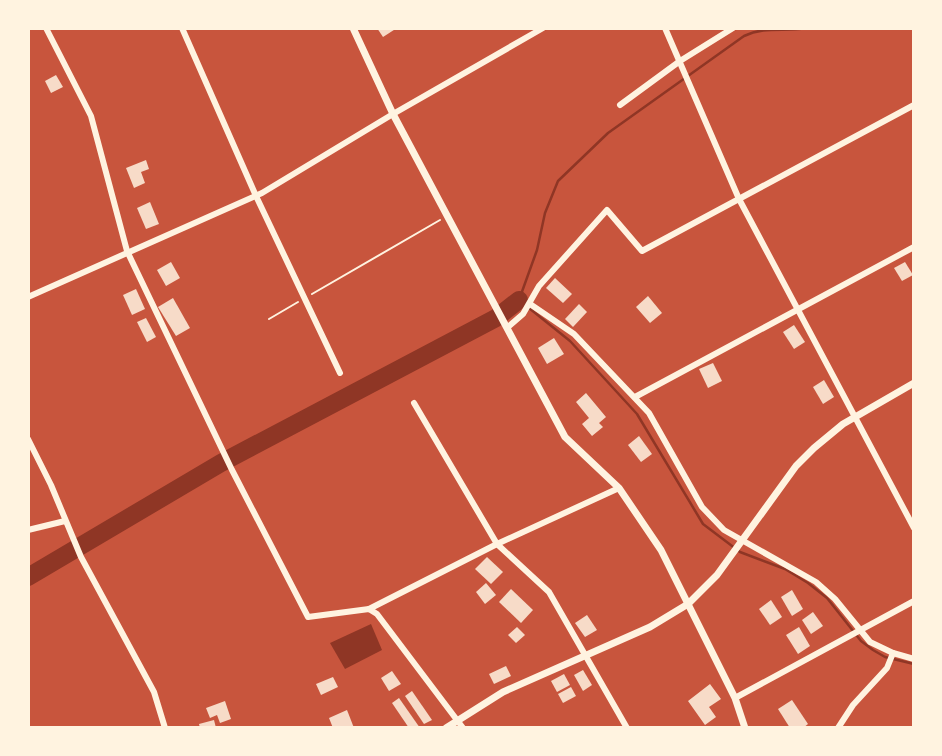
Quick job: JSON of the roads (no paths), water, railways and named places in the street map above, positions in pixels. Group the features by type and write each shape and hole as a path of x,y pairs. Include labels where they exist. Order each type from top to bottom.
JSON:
{"street":[{"path":"46,28 91,116 127,251 232,470 308,617 369,610 497,544 619,488"},
{"path":"182,28 256,196 340,373"},
{"path":"353,28 393,114 565,437 619,488 661,550 735,698 745,728"},
{"path":"28,297 256,196 543,28"},
{"path":"666,28 739,199 914,528"},
{"path":"620,106 680,61 733,28"},
{"path":"508,327 523,314 539,286 607,210 642,251 914,105"},
{"path":"635,397 914,247"},
{"path":"530,304 575,334 635,397 649,414 702,507 724,530 816,582 835,599 870,642 914,659"},
{"path":"446,728 512,687 650,627 688,604 717,575 796,466 814,448 854,417 914,383"},
{"path":"414,402 497,544 549,592 627,728"},
{"path":"28,439 51,485 81,557 154,692 165,728"},
{"path":"28,530 65,521"},
{"path":"735,698 914,601"},
{"path":"369,610 377,614 463,728"},
{"path":"838,728 853,705 887,668 893,653"}],"waterway":[{"path":"806,28 767,30 744,36 608,133 558,181 545,213 537,250 519,300 570,341 637,414 703,524 740,552 785,569 808,583 827,598 861,641 873,650 885,657 914,664"},
{"path":"28,577 221,463 496,318 519,300"}]}
